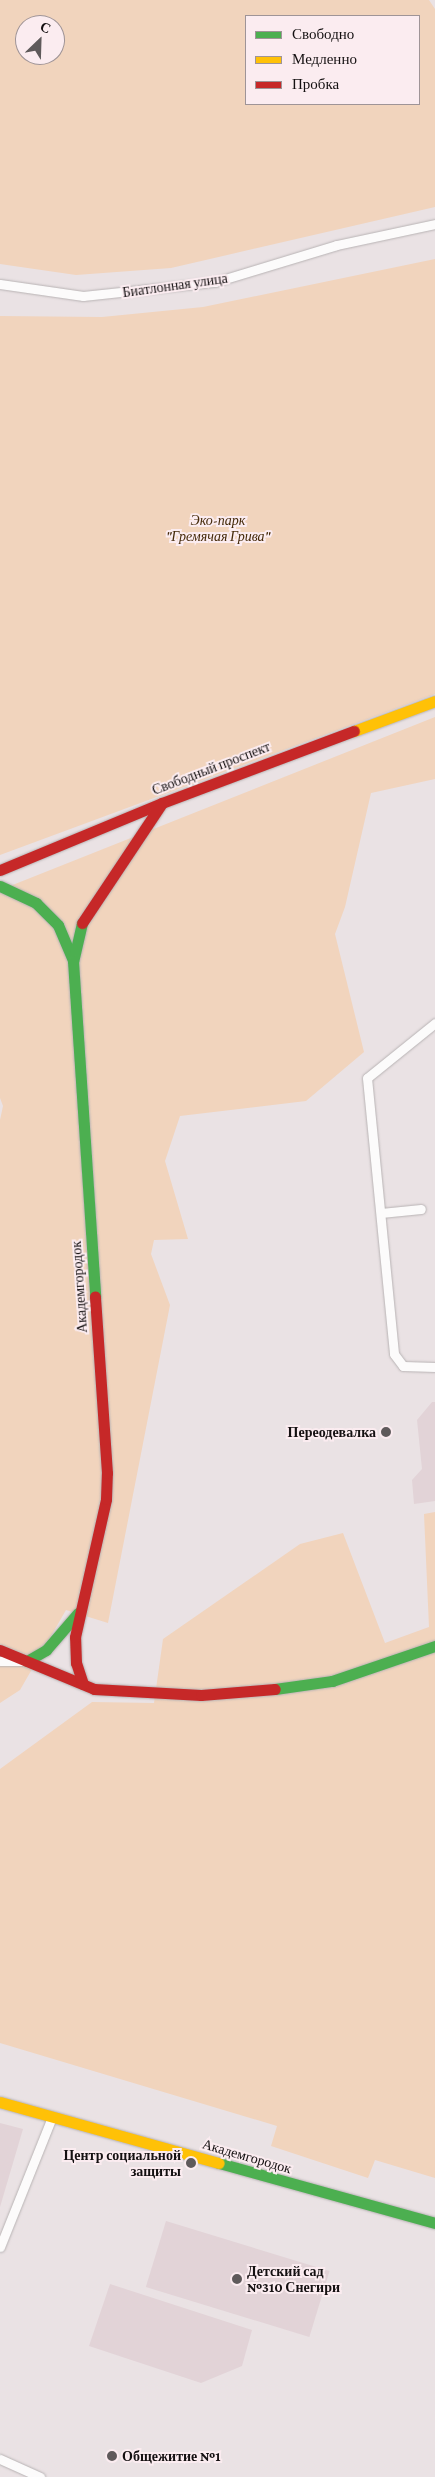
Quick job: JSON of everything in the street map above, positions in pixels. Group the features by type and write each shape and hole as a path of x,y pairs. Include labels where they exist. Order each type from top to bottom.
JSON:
{"main road":[{"name":"Свободный проспект","path":"0,870 162,802 435,701"},
{"path":"74,961 84,916 162,802"},
{"path":"0,886 36,903 58,926 74,961"},
{"name":"Академгородок","path":"74,961 107,1473 106,1499 80,1609 75,1648 83,1684"},
{"path":"26,1661 46,1650 63,1633 80,1609"},
{"path":"0,1650 83,1684 112,1692 201,1695 304,1686 332,1681 435,1646"},
{"name":"Академгородок","path":"0,2102 435,2223"}],"street":[{"name":"Биатлонная улица","path":"0,284 83,296 206,283 337,245 435,224"},
{"path":"435,1023 367,1078 396,1359 403,1366 435,1367"},
{"path":"381,1213 421,1208"},
{"path":"0,1661 26,1661"},
{"path":"0,2247 52,2117"},
{"path":"0,2459 40,2477"}],"shaded area":[{"path":"432,1402 435,1402 435,1501 414,1504 412,1480 422,1469 417,1420"},
{"path":"0,2123 23,2129 0,2207"},
{"name":"Детский сад №310 Снегири","path":"166,2221 330,2271 309,2337 146,2287"},
{"path":"110,2284 252,2330 242,2366 201,2383 89,2346"}],"green space":[{"path":"0,0 429,0 435,9 435,207 171,268 76,275 0,264"},
{"name":"Эко-парк \"Гремячая Грива\"","path":"435,259 435,694 0,855 0,316 102,317 203,307"},
{"path":"435,717 435,779 371,793 345,907 335,934 364,1052 306,1101 180,1116 165,1161 188,1239 154,1240 151,1254 170,1305 108,1623 66,1610 20,1690 0,1703 0,1120 3,1106 0,1098 0,890"},
{"path":"435,1512 435,2178 375,2160 368,2178 271,2146 277,2126 0,2043 0,1769 92,1702 154,1703 163,1639 300,1544 343,1533 385,1643 429,1627 424,1514"}],"traffic: fast":[{"path":"0,886 36,903 58,925 73,961"},
{"path":"82,923 73,961 95,1296"},
{"path":"27,1661 46,1650 78,1613"},
{"path":"275,1689 332,1681 435,1646"},
{"path":"219,2163 435,2223"}],"traffic: slow":[{"path":"354,731 435,701"},
{"path":"0,2102 219,2163"}],"traffic: jam":[{"path":"0,870 162,803 354,731"},
{"path":"82,923 162,803"},
{"path":"83,1684 76,1663 75,1637 106,1499 107,1473 95,1296"},
{"path":"0,1650 94,1689 201,1695 275,1689"}],"place":[{"name":"Переодевалка","path":"386,1432"},
{"name":"Центр социальной защиты","path":"191,2163"},
{"name":"Детский сад №310 Снегири","path":"237,2279"},
{"name":"Общежитие №1","path":"112,2456"}]}
